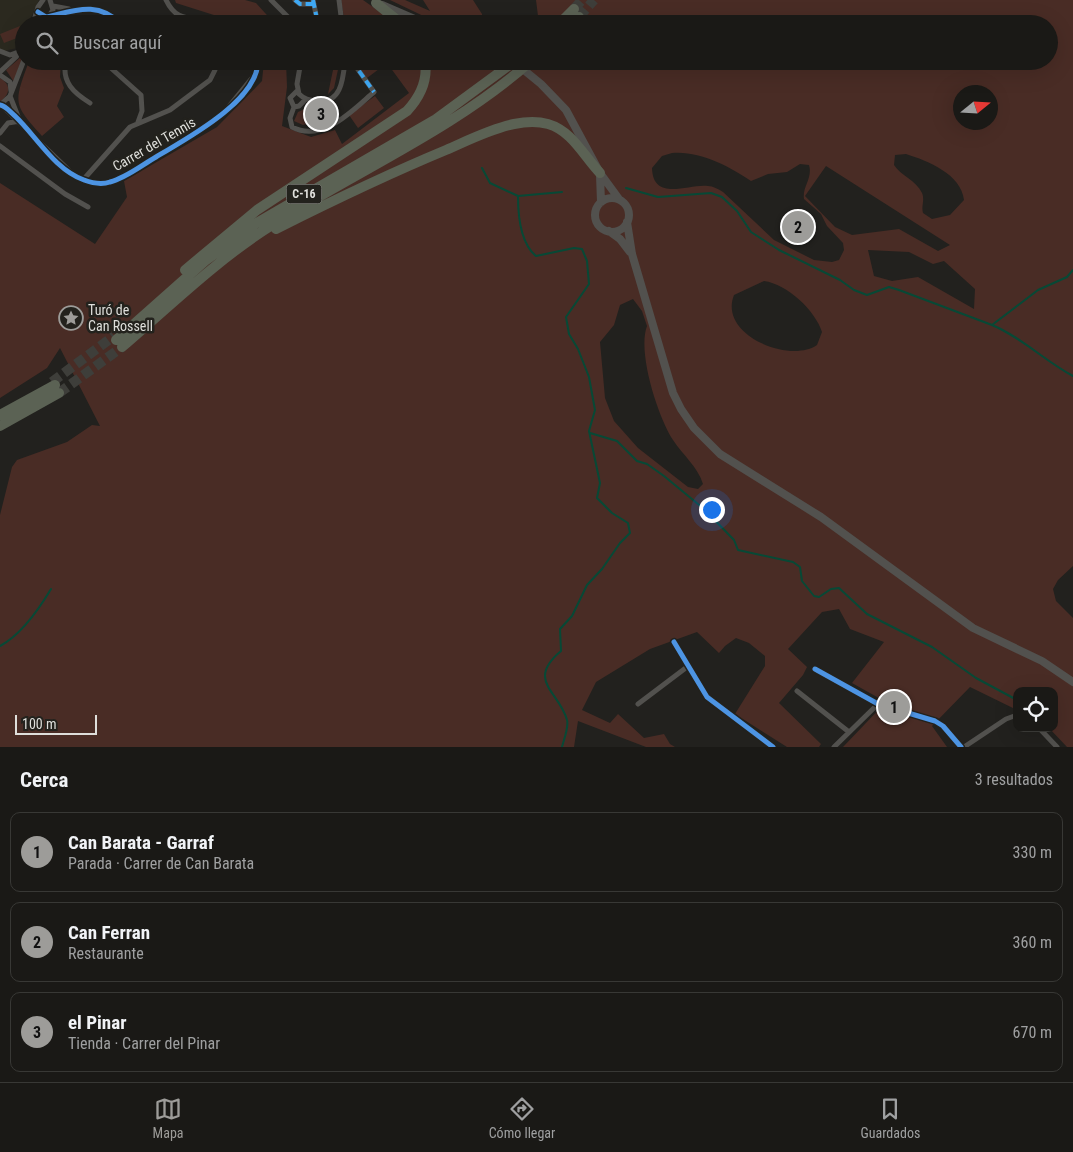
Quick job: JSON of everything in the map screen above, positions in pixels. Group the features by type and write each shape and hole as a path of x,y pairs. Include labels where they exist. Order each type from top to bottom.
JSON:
{"highway":[{"path":"377,1 392,15"},
{"path":"117,341 197,259 257,210 407,111 415,103 424,85 425,70"},
{"name":"C-16","path":"117,341 205,261 255,224 294,199 430,123 508,70"},
{"name":"C-16","path":"117,341 185,292 250,241 297,210 437,130 509,70"},
{"path":"250,241 408,165 511,124 526,122 547,123 562,130 572,138 600,172"},
{"path":"0,415 56,387 0,426"}],"main road":[{"path":"377,1 407,15"},
{"path":"515,70 541,84 566,110 600,172 628,210 627,222 632,254 677,401 694,428 713,448 821,517 973,628 1042,661 1073,682"},
{"path":"600,172 602,193 601,202 596,211 596,220 600,227 620,239 632,254"},
{"path":"601,202 610,198 619,199"},
{"path":"608,231 620,229 627,222"}],"street":[{"path":"166,0 177,15"},
{"path":"271,0 286,15"},
{"path":"295,0 300,4 313,2 316,15"},
{"path":"338,0 341,15"},
{"path":"37,15 42,1 72,10"},
{"path":"48,15 53,12 51,3"},
{"path":"50,15 72,10 99,11 106,15"},
{"path":"38,12 44,15"},
{"path":"0,51 10,55 15,52"},
{"path":"0,73 15,57"},
{"path":"0,104 11,94 20,70"},
{"path":"65,70 64,75 71,89 90,104"},
{"path":"113,70 141,95 142,111 138,122"},
{"path":"83,180 130,127 170,110 210,80 215,70"},
{"name":"Carrer del Tennis","path":"0,104 20,121 57,161 83,180 104,184 116,180 214,122 231,108 248,86 256,70"},
{"path":"300,70 297,91 290,98 294,107 290,122 294,128 318,129 332,126 374,92 358,70"},
{"path":"297,91 306,99 326,101 336,95 341,87 344,70"},
{"name":"Carrer del Tennis","path":"0,73 10,82 11,94 20,121"},
{"path":"294,107 299,106 306,99"},
{"path":"0,133 8,123 20,121"},
{"path":"0,146 64,194 88,207"},
{"path":"674,642 707,698 773,747"},
{"path":"638,704 687,667"},
{"path":"815,668 878,704 935,721 943,726 962,747 1013,716"},
{"path":"797,691 849,732"},
{"path":"834,747 878,704"},
{"path":"1043,732 1057,747"}],"shaded area":[{"path":"0,0 39,0 32,15 15,15 15,48 0,52"},
{"path":"175,0 245,0 256,3 267,15 214,15 176,3"},
{"path":"341,0 363,0 384,15 344,15"},
{"path":"390,0 405,0 430,11 423,0 473,0 482,14 482,15 421,15"},
{"path":"536,0 1073,0 1073,566 1058,580 1053,589 1056,601 1073,618 1073,747 1067,747 1053,732 1058,732 1058,687 1013,687 1013,708 970,687 932,726 947,747 843,747 886,702 852,683 884,642 850,629 839,609 822,612 788,649 807,667 803,675 779,703 821,744 819,747 787,747 735,714 765,666 765,656 749,643 736,638 719,653 697,632 650,649 596,682 582,710 610,723 618,714 644,738 664,734 670,744 675,747 646,747 578,721 574,747 0,747 0,515 12,467 17,460 67,442 92,425 100,426 60,348 47,368 0,398 0,183 95,244 127,197 124,181 217,127 262,81 263,70 286,70 287,87 282,126 311,137 335,130 342,144 409,93 392,70 422,70 422,76 424,70 1058,70 1058,15 538,15","holes":["672,153 692,154 713,160 751,181 768,174 787,172 800,164 809,165 810,174 804,190 804,199 821,214 827,226 843,243 844,250 839,260 832,262 814,260 774,240 723,192 714,187 700,186 674,189 659,185 654,179 652,168 662,156","906,154 924,160 942,170 957,183 962,191 964,200 950,215 932,219 923,213 922,193 894,165 895,155","826,166 950,245 938,251 899,229 852,235 835,227 805,196","868,250 909,252 933,264 944,261 975,289 974,309 918,277 892,281 874,276","764,281 782,287 807,307 822,332 817,345 805,350 790,351 775,348 759,342 746,333 736,322 732,309 734,295","633,299 642,311 647,326 645,337 647,367 661,416 673,440 701,478 703,484 698,489 688,487 638,448 614,421 605,398 600,342 614,325 620,305"]},
{"path":"15,28 15,39 4,43 0,34"},
{"path":"15,62 15,70 18,70 14,82 6,70"},
{"path":"26,70 60,70 60,77 64,88 57,106 64,117 42,136 21,109 19,102 20,86"},
{"path":"333,70 338,70 334,88 328,94"},
{"path":"361,70 378,70 367,78"},
{"path":"0,78 8,87 8,93 0,102"},
{"path":"375,96 384,108 358,128 349,115"},
{"path":"309,107 313,110 315,122 303,125 294,121 298,112"}],"waterway":[{"path":"482,168 490,183 518,196 519,220 523,236 526,244 536,256 574,248 582,249 587,261 589,284 566,317 569,334 578,349 589,377 595,410 589,431 600,483 597,498 612,513 628,523 630,533 587,585 572,616 560,629 561,651 551,661 546,670 545,679 567,720 567,730 562,747"},
{"path":"626,188 658,197 711,193 722,197 737,211 751,232 779,250 840,280 854,290 867,295 889,287 992,325 1013,336 1073,376"},
{"path":"518,196 562,192"},
{"path":"992,325 1038,290 1067,277 1073,270"},
{"path":"590,433 617,441 637,461 647,464 664,476 704,509 734,540 738,550 793,562 800,567 802,581 814,596 819,597 831,589 839,588 867,614 932,647 976,678 1013,698"},
{"path":"0,646 22,628 51,589"}],"tunnel":[{"path":"574,9 582,0"},
{"path":"581,15 594,0"},
{"path":"52,382 114,336"},
{"path":"59,393 122,347"}],"marked path":[{"path":"295,0 300,4 314,4"},
{"path":"313,0 316,15"},
{"path":"358,70 374,92"}],"cycle path":[{"path":"55,15 85,9 103,12 108,15"},
{"path":"38,12 43,15"},
{"path":"0,105 15,116 46,152 64,169 87,181 107,183 122,178 134,171 185,140 218,117 234,104 246,90 255,76 256,70"},
{"path":"674,642 707,697 773,747"},
{"path":"815,669 878,704 935,721 943,726 961,747"}],"place":[{"name":"el Pinar","path":"321,114"},
{"name":"Can Ferran","path":"798,227"},
{"name":"Turó de Can Rossell","path":"71,318"},
{"name":"Can Barata - Garraf","path":"894,707"}]}
